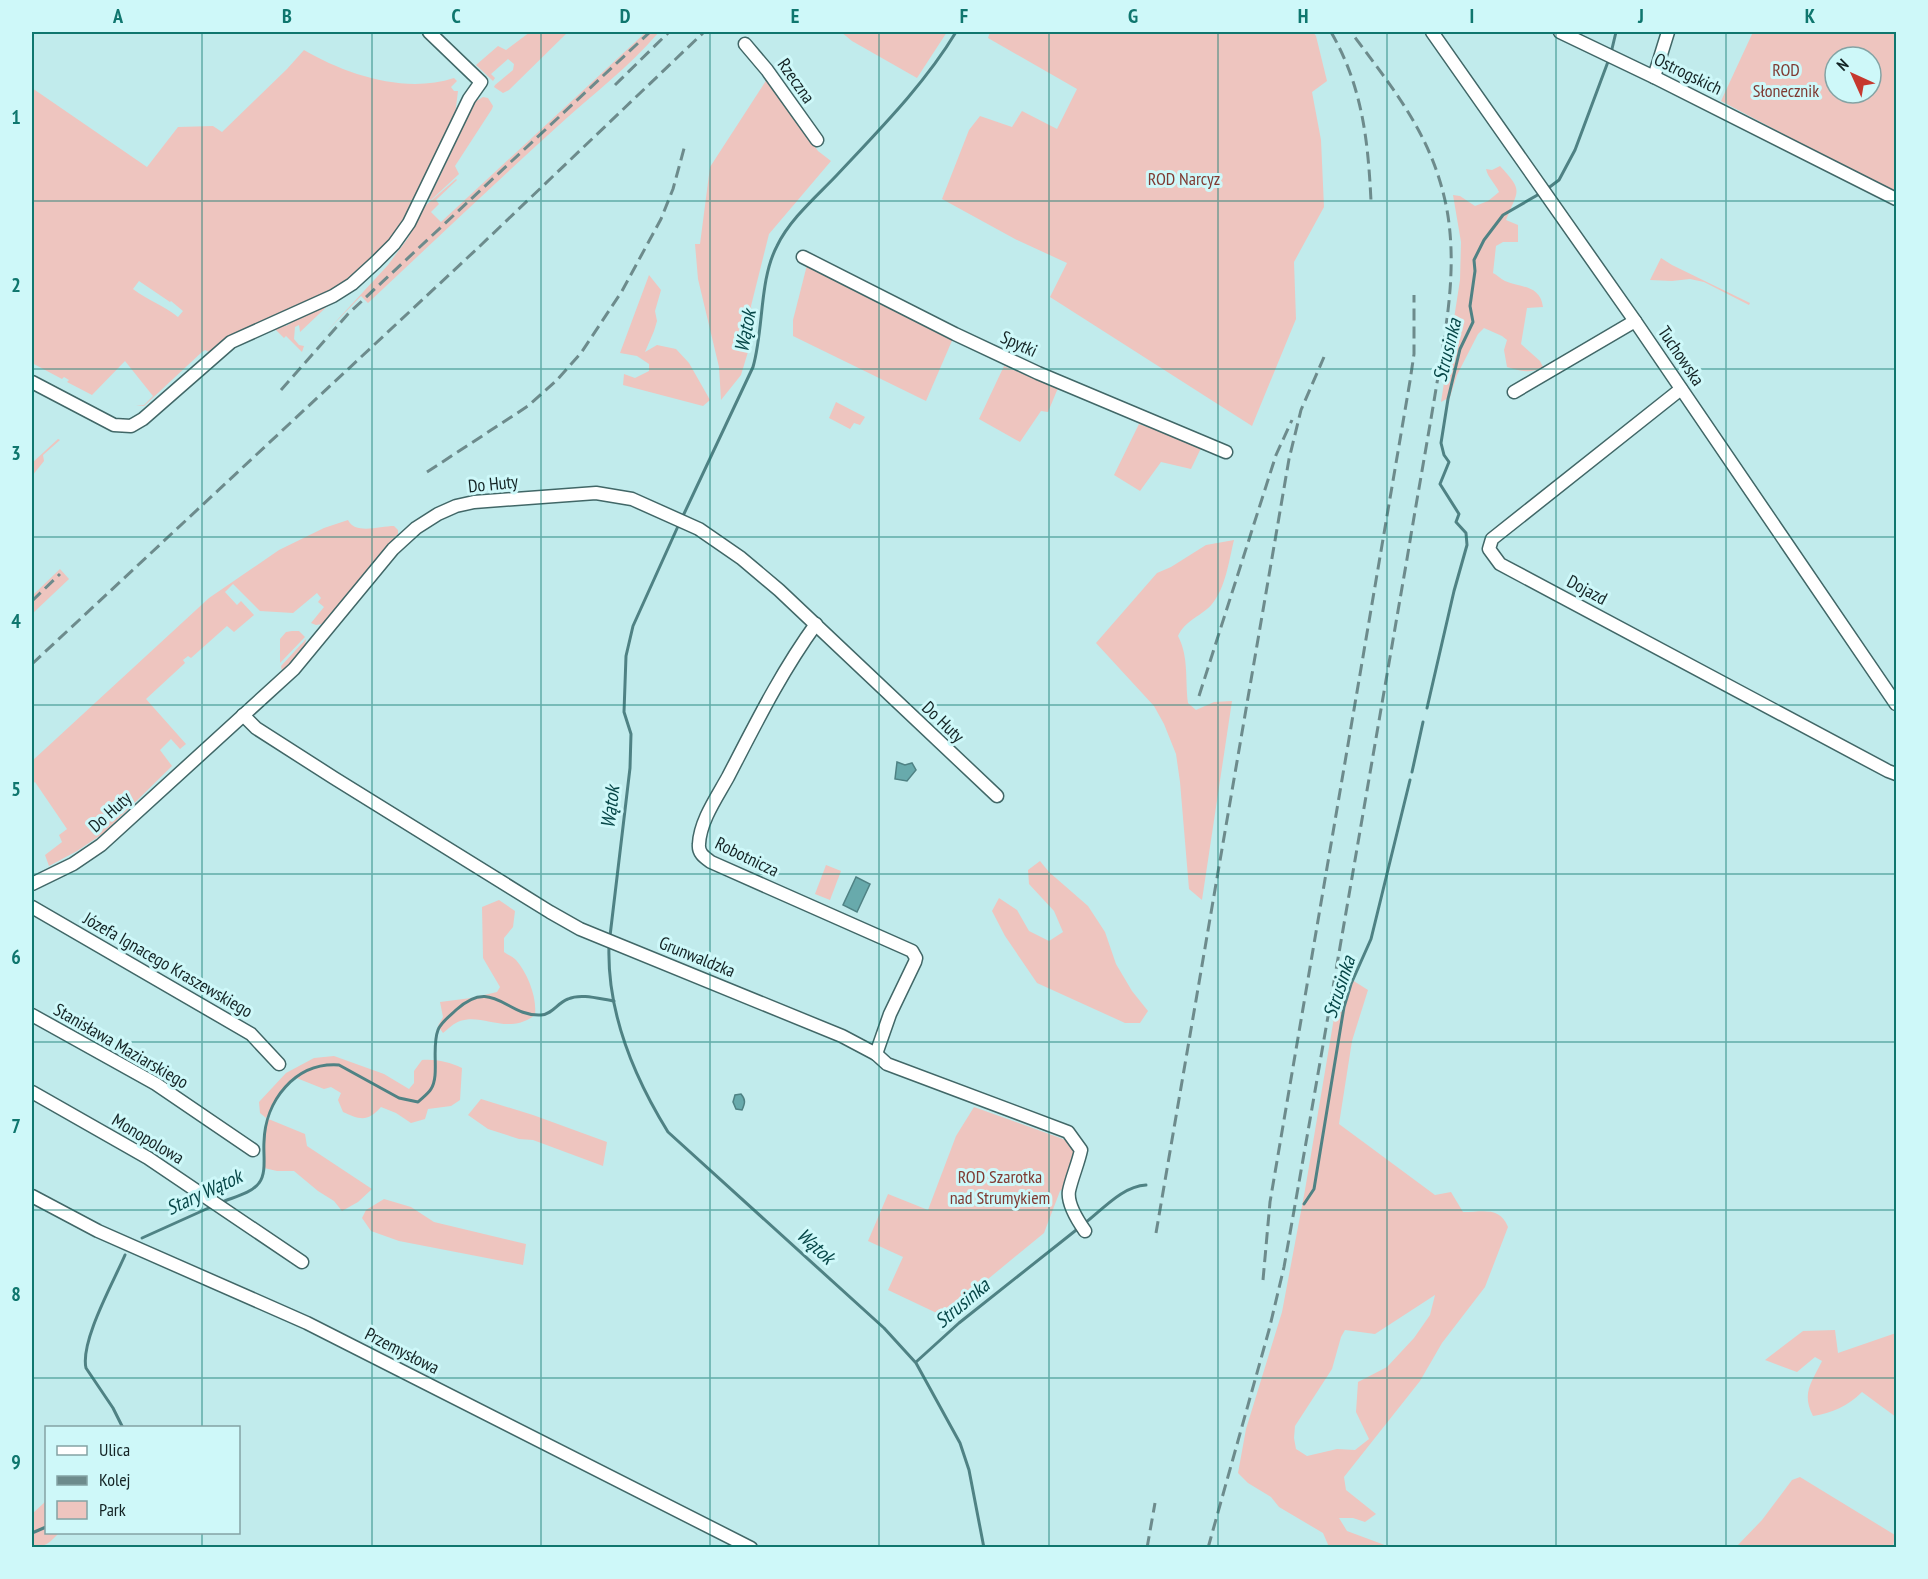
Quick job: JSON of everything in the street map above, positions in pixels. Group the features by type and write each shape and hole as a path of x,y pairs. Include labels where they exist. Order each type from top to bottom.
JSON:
{"street":[{"path":"32,382 114,425 137,424 235,339 346,288 394,244 418,207 469,99 480,82 429,32"},
{"name":"Tuchowska","path":"1432,32 1540,183 1896,704"},
{"name":"Ostrogskich","path":"1560,32 1896,199"},
{"path":"1654,77 1668,32"},
{"name":"Rzeczna","path":"745,44 767,70 817,140"},
{"name":"Spytki","path":"803,257 1038,373 1226,452"},
{"path":"1514,392 1635,321"},
{"name":"Dojazd","path":"1681,389 1492,539 1489,549 1500,564 1807,729 1896,774"},
{"name":"Do Huty","path":"32,884 73,864 101,845 243,715 302,660 403,539 438,514 456,506 488,501 596,493 632,499 699,529 741,558 816,624 997,796"},
{"name":"Robotnicza","path":"816,624 759,717 717,797 702,829 699,851 711,862 912,951 916,958 915,962 890,1014 876,1054"},
{"name":"Grunwaldzka","path":"243,715 256,728 334,778 550,912 598,937 842,1036 876,1054 886,1064 1068,1132 1081,1150 1068,1194 1083,1228"},
{"name":"Józefa Ignacego Kraszewskiego","path":"32,907 251,1034 279,1064"},
{"name":"Stanisława Maziarskiego","path":"32,1015 156,1084 253,1150"},
{"name":"Monopolowa","path":"32,1092 148,1158 302,1262"},
{"name":"Przemysłowa","path":"32,1196 98,1231 308,1323 751,1548"}],"green space":[{"path":"530,32 568,32 509,90 503,93 494,87 513,70 514,64 508,59 491,74 495,78 493,81 476,65 498,46 506,50"},
{"path":"646,32 659,32 623,69 535,147 368,303 361,296 327,331 388,265 408,238 425,206 457,180 436,200 439,204 431,212 441,222"},
{"path":"841,32 947,32 917,78 852,41"},
{"name":"ROD Narcyz","path":"990,32 1313,32 1316,36 1327,81 1312,92 1321,140 1324,207 1294,262 1296,319 1252,426 1050,297 1067,263 1015,239 942,199 969,130 980,116 1012,127 1022,111 1057,129 1077,89 988,38"},
{"name":"ROD Słonecznik","path":"1753,32 1896,32 1896,194 1721,101"},
{"path":"304,50 357,74 396,83 416,84 454,78 457,81 451,87 454,91 458,91 455,115 406,218 382,249 340,288 213,354 205,350 144,406 136,406 144,405 153,396 125,361 92,395 67,382 69,380 64,377 62,379 32,363 32,88 147,167 178,127 213,126 222,132","holes":["139,281 183,311 178,317 133,289"]},
{"path":"767,79 818,151 831,161 769,234 751,306 754,332 741,375 721,400 719,367 698,279 695,244 700,244 710,167"},
{"path":"483,97 488,98 493,106 455,166 459,174 431,200 429,199 466,121 465,118 471,104"},
{"path":"1500,166 1516,186 1516,196 1506,220 1518,225 1518,242 1503,242 1496,246 1493,273 1505,281 1529,288 1541,300 1543,307 1527,308 1521,344 1540,361 1543,367 1521,371 1507,367 1504,350 1507,340 1484,328 1478,334 1457,375 1450,397 1441,402 1460,280 1461,242 1453,195 1460,196 1475,206 1488,201 1499,192 1486,169 1492,170"},
{"path":"1661,258 1750,303 1749,305 1704,282 1690,279 1650,280"},
{"path":"807,265 954,336 926,401 793,336 793,320"},
{"path":"649,275 661,290 655,311 657,321 645,352 657,345 676,349 689,363 710,400 703,406 623,385 624,374 635,378 649,371 649,364 637,356 620,353"},
{"path":"338,296 300,332 299,325 295,327 294,339 299,345 304,346 302,352 274,328 284,324 286,326 291,323 290,321"},
{"path":"1004,366 1058,388 1048,412 1041,411 1020,442 979,419"},
{"path":"836,402 865,417 860,425 854,423 850,429 829,418"},
{"path":"1139,424 1202,446 1191,469 1161,462 1140,491 1114,475"},
{"path":"58,439 60,440 43,455 44,461 32,476 32,463"},
{"path":"348,520 351,525 368,529 394,526 398,534 322,624 311,623 324,607 318,602 321,598 317,593 293,613 260,611 233,584 225,592 237,605 241,601 254,615 234,632 227,626 191,658 188,656 183,660 185,663 146,699 186,744 180,749 171,739 160,750 172,766 104,833 49,866 45,855 62,842 59,835 67,829 35,782 32,784 32,761 209,598 279,550 324,528"},
{"path":"1234,540 1221,590 1217,597 1208,608 1185,626 1178,636 1185,660 1188,703 1196,710 1214,702 1232,701 1202,900 1189,889 1176,754 1164,724 1154,706 1096,643 1157,573 1206,545"},
{"path":"60,569 69,579 32,614 32,596"},
{"path":"299,631 305,637 280,663 280,639 286,632"},
{"path":"306,639 304,651 282,671 281,666"},
{"path":"1040,861 1049,872 1088,906 1105,932 1116,964 1132,991 1148,1011 1140,1023 1125,1023 1037,983 1005,936 992,911 999,898 1017,910 1029,931 1049,941 1063,932 1054,911 1029,884 1028,870"},
{"path":"826,865 841,871 830,900 815,894"},
{"path":"499,900 515,911 513,927 504,938 504,952 516,960 528,979 535,1001 535,1015 515,1024 469,1019 460,1021 443,1033 438,1026 443,1017 440,1002 497,992 500,987 483,958 482,907"},
{"path":"1349,978 1368,990 1352,1041 1339,1124 1435,1195 1451,1192 1463,1212 1496,1213 1505,1220 1508,1227 1485,1287 1442,1343 1420,1381 1344,1477 1346,1490 1376,1514 1365,1522 1353,1518 1339,1518 1347,1531 1390,1547 1329,1547 1323,1533 1279,1507 1271,1497 1248,1483 1238,1473 1246,1429 1282,1312 1337,1000","holes":["1435,1295 1430,1315 1414,1338 1387,1367 1358,1382 1356,1412 1369,1439 1355,1450 1337,1449 1307,1456 1296,1449 1295,1426 1332,1369 1345,1330 1375,1334"]},
{"path":"334,1056 384,1074 409,1089 414,1083 414,1071 422,1060 443,1061 462,1068 460,1100 451,1106 428,1109 425,1119 411,1123 381,1107 372,1115 364,1118 349,1115 343,1112 338,1100 341,1093 331,1087 324,1089 294,1077 266,1118 260,1113 259,1102 286,1073 314,1058"},
{"path":"481,1099 607,1142 603,1166 533,1140 519,1139 488,1129 468,1115"},
{"name":"ROD Szarotka nad Strumykiem","path":"974,1107 1063,1139 1072,1144 1076,1151 1066,1186 1060,1191 1044,1233 943,1316 888,1290 903,1257 868,1241 888,1194 928,1210 956,1136"},
{"path":"266,1118 305,1134 307,1146 372,1189 358,1202 342,1211 334,1201 294,1171 264,1168"},
{"path":"384,1199 411,1207 434,1222 526,1244 523,1265 399,1241 371,1231 362,1218 366,1210"},
{"path":"1835,1330 1838,1353 1896,1333 1896,1417 1862,1392 1839,1408 1813,1416 1808,1394 1822,1361 1815,1357 1797,1372 1765,1360 1803,1331"},
{"path":"1800,1477 1895,1535 1893,1547 1736,1547 1762,1520 1792,1480"},
{"path":"45,1502 45,1534 58,1534 50,1542 37,1547 32,1547 32,1514"}],"water":[{"path":"897,762 905,765 912,763 916,770 907,781 895,779"},
{"path":"856,877 870,884 857,912 843,905"},
{"path":"741,1094 744,1098 742,1110 736,1109 733,1102 735,1095"}],"waterway":[{"name":"Wątok","path":"682,518 753,367 767,274 782,236 804,209 900,107 930,70 956,32"},
{"name":"Strusinka","path":"1611,53 1616,32"},
{"name":"Strusinka","path":"1547,189 1559,180 1575,150 1609,59"},
{"name":"Strusinka","path":"1427,708 1467,545 1466,533 1456,522 1459,514 1440,484 1449,462 1444,455 1441,443 1448,399 1460,349 1473,322 1470,306 1475,271 1474,260 1484,240 1503,215 1541,193"},
{"name":"Wątok","path":"610,936 630,768 631,734 624,712 626,656 633,626 679,524"},
{"name":"Strusinka","path":"1412,772 1423,722"},
{"name":"Strusinka","path":"1304,1204 1314,1189 1344,1007 1351,984 1371,939 1410,780"},
{"name":"Wątok","path":"609,946 613,995 625,1043 644,1089 668,1132 884,1328 916,1363 960,1443 969,1470 984,1548"},
{"name":"Stary Wątok","path":"222,1202 247,1192 259,1183 264,1169 264,1142 270,1112 285,1087 296,1077 309,1070 339,1065 399,1098 418,1102 430,1091 434,1083 435,1045 439,1027 469,1001 480,997 490,997 529,1014 541,1015 549,1013 573,997 614,1001"},
{"name":"Strusinka","path":"1085,1223 1129,1189 1146,1185"},
{"name":"Stary Wątok","path":"142,1238 213,1206"},
{"name":"Strusinka","path":"916,1362 959,1323 1080,1227"},
{"name":"Stary Wątok","path":"122,1426 113,1408 86,1368 86,1356 93,1327 125,1255"},
{"name":"Stary Wątok","path":"32,1533 45,1527"}],"railway":[{"path":"281,390 348,314 650,32"},
{"path":"615,85 669,32"},
{"path":"32,664 480,246 704,32"},
{"path":"1331,32 1350,72 1362,114 1371,201"},
{"path":"1208,1548 1269,1330 1284,1267 1432,415 1449,302 1450,233 1441,183 1422,136 1410,115 1351,32"},
{"path":"427,472 528,406 556,381 581,353 622,291 661,219 673,189 685,145"},
{"path":"1263,1280 1270,1202 1410,381 1414,354 1414,295"},
{"path":"1156,1233 1289,459 1301,410 1324,357"},
{"path":"1199,696 1276,455 1292,420"},
{"path":"32,601 60,574"},
{"path":"1147,1548 1155,1503"}]}
